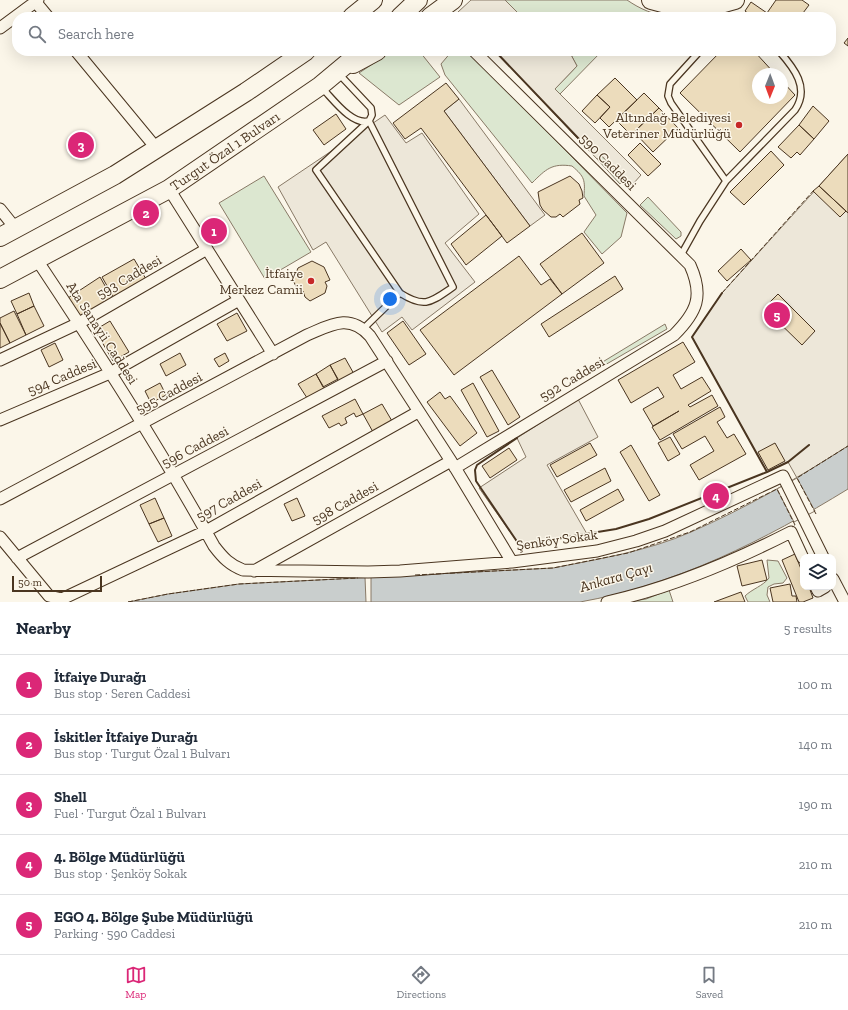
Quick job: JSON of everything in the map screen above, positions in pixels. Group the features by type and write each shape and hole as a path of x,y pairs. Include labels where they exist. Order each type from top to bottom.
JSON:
{"highway":[{"path":"354,12 364,0"},
{"path":"357,12 373,0"},
{"path":"405,12 418,0"},
{"path":"437,12 453,0"},
{"path":"651,0 666,5 686,8 717,6 735,0"},
{"path":"0,237 115,175 246,92 299,56"},
{"name":"Turgut Özal 1 Bulvarı","path":"0,279 169,189 320,86 356,56"},
{"name":"Turgut Özal 1 Bulvarı","path":"338,72 368,56"}],"street":[{"path":"21,12 36,1 44,12"},
{"path":"0,28 12,19"},
{"path":"80,56 157,149"},
{"name":"590 Caddesi","path":"479,56 690,265 694,274 698,295 696,307"},
{"path":"169,189 273,354"},
{"path":"0,209 16,229"},
{"name":"593 Caddesi","path":"0,360 79,323 207,249"},
{"name":"Ata Sanayii Caddesi","path":"37,260 79,323 223,558 233,566 253,571 368,572 512,562"},
{"name":"594 Caddesi","path":"0,420 110,373 239,300"},
{"name":"592 Caddesi","path":"453,465 674,335 684,325 696,307"},
{"name":"595 Caddesi","path":"0,499 307,335 340,323 359,326"},
{"name":"Şenköy Sokak","path":"359,326 387,361 512,562 597,551 636,541 665,531 784,480 822,554"},
{"name":"596 Caddesi","path":"17,558 387,361"},
{"name":"597 Caddesi","path":"17,558 49,596 62,599 206,531 418,412"},
{"name":"598 Caddesi","path":"253,571 453,465"},
{"path":"607,602 633,596 680,581 730,561 791,532 801,554"},
{"path":"0,537 17,558"},
{"path":"836,590 844,602"}],"lane":[{"path":"695,56 670,84 668,96 726,181"},
{"path":"681,255 700,221 726,181 800,103 802,90 794,69 783,56"},
{"path":"338,72 371,108 372,115 369,121 316,170 400,293 419,303 428,302 453,287 369,121"},
{"path":"320,86 353,118 363,123 369,121"},
{"path":"359,326 400,293"}],"green space":[{"path":"505,0 627,0 650,12 517,12"},
{"path":"384,56 423,56 440,77 399,105 359,73"},
{"path":"448,56 473,56 627,213 621,237 602,254 584,232 596,215 584,196 584,182 580,173 572,166 554,166 541,174 532,183 445,75 441,64"},
{"path":"572,56 597,56 560,94 555,89 577,66"},
{"path":"601,155 624,180 620,184 597,159"},
{"path":"264,176 311,252 265,279 219,203"},
{"path":"648,197 681,232 681,236 676,239 640,205"},
{"path":"665,324 667,329 598,369 596,366"},
{"path":"767,560 778,561 787,578 783,583 774,584 768,587 767,595 770,602 748,602 745,596 769,578"},
{"path":"669,590 673,602 627,602 646,599"}],"shaded area":[{"path":"471,0 505,0 517,12 458,12"},
{"path":"500,56 572,56 577,66 555,89 641,175 633,184 624,180 601,155 597,159"},
{"path":"459,99 545,215 530,226 444,111"},
{"path":"385,115 406,143 422,133 479,214 445,243 475,282 412,330 402,317 382,332 326,242 313,250 278,187"},
{"path":"848,154 848,446 797,478 788,462 767,472 692,337 722,293"},
{"path":"578,399 598,437 547,465 587,534 549,541 524,544 518,543 479,488 526,457 517,438"}],"water":[{"name":"Ankara Çayı","path":"848,446 848,489 817,508 752,543 685,572 616,594 580,602 128,602 168,594 239,584 553,568 606,558 675,539 711,523 771,492"}],"pier":[{"path":"797,478 815,511 794,522 777,489"},
{"path":"365,577 371,577 371,602 366,602"}],"building":[{"path":"776,0 802,0 809,5 804,12 768,12"},
{"path":"751,2 766,12 746,12 745,11"},
{"path":"848,38 848,46 844,43"},
{"name":"Altındağ Belediyesi Veteriner Müdürlüğü","path":"716,56 759,56 770,68 752,68 752,104 786,104 740,152 680,93"},
{"path":"615,78 637,100 609,127 600,118 610,107 597,95"},
{"path":"446,83 459,99 444,111 530,226 507,243 421,128 405,139 393,123"},
{"name":"Altındağ Belediyesi Veteriner Müdürlüğü","path":"788,87 795,95 788,102"},
{"path":"644,93 659,108 631,135 616,120"},
{"path":"597,95 610,107 595,123 582,111"},
{"path":"813,106 829,121 814,139 799,125"},
{"path":"659,108 678,128 653,152 634,132"},
{"path":"336,114 346,129 324,145 313,130"},
{"path":"799,125 814,139 800,155 797,152 791,158 778,147"},
{"path":"640,143 661,164 648,176 628,155"},
{"path":"771,151 784,165 744,205 730,192"},
{"path":"848,154 848,213 819,186"},
{"path":"570,176 579,184 583,198 579,200 580,204 563,217 560,214 556,217 551,217 540,205 538,192"},
{"path":"819,186 846,211 840,217 813,191"},
{"path":"486,215 502,236 466,265 451,244"},
{"path":"582,233 604,263 562,294 540,264"},
{"path":"741,249 751,260 727,281 718,271"},
{"path":"519,256 541,285 550,279 562,294 454,375 420,330"},
{"path":"134,259 146,279 114,298 102,277"},
{"name":"İtfaiye Merkez Camii","path":"312,261 324,267 330,280 325,282 327,286 325,293 310,301 305,297 303,291 299,293 293,280 298,268"},
{"path":"615,276 623,289 549,337 541,324"},
{"path":"100,277 112,298 80,318 68,298"},
{"path":"29,293 34,306 17,314 11,301"},
{"path":"778,294 815,331 802,345 764,308"},
{"path":"34,306 44,326 26,335 17,314"},
{"path":"14,311 26,335 10,343 0,323 0,318"},
{"path":"237,313 247,331 227,341 217,324"},
{"path":"110,321 129,352 113,361 95,330"},
{"path":"403,321 426,354 409,365 387,333"},
{"path":"0,323 10,343 0,348"},
{"path":"683,342 695,362 673,375 681,389 702,377 711,391 688,405 690,407 712,395 718,406 660,440 652,427 679,411 653,426 643,409 664,397 658,387 631,403 618,380"},
{"path":"55,343 63,360 49,367 41,350"},
{"path":"180,353 186,365 166,376 160,364"},
{"path":"225,353 229,361 219,367 214,359"},
{"path":"345,358 354,374 339,382 330,365"},
{"path":"330,365 338,379 323,387 316,374"},
{"path":"492,370 520,417 508,425 480,377"},
{"path":"316,374 326,391 309,401 298,384"},
{"path":"160,383 166,395 151,403 145,391"},
{"path":"473,383 499,431 487,437 461,390"},
{"path":"440,392 445,399 450,396 477,433 460,446 427,402"},
{"path":"355,399 363,414 356,417 354,413 345,418 347,423 341,426 339,423 329,428 322,416"},
{"path":"382,404 392,421 373,432 363,414"},
{"path":"720,407 725,417 717,422 727,438 734,434 746,454 699,480 690,465 714,451 705,436 682,449 673,434"},
{"path":"670,437 680,454 668,461 658,443"},
{"path":"590,443 597,455 557,477 550,465"},
{"path":"775,443 785,461 768,470 758,452"},
{"path":"631,445 660,495 649,501 620,452"},
{"path":"509,448 517,460 490,478 482,466"},
{"path":"605,468 611,481 571,502 564,490"},
{"path":"618,489 624,500 586,521 580,510"},
{"path":"155,498 164,518 149,524 140,505"},
{"path":"297,498 305,516 292,521 284,504"},
{"path":"164,518 172,536 158,542 149,524"},
{"path":"795,554 800,566 800,590 810,590 813,598 799,602 782,560"},
{"path":"762,560 767,580 742,586 737,566"},
{"path":"790,584 792,596 796,596 797,602 773,602 770,588"},
{"path":"741,592 745,602 714,602"}],"fence":[{"path":"722,293 814,190"},
{"path":"816,514 797,478 848,446"},
{"path":"415,575 553,568 628,553 690,532 777,489 795,525 792,527"},
{"path":"128,602 168,594 239,584 358,578"}],"wall":[{"path":"500,56 579,139"},
{"path":"722,293 692,337 767,472"},
{"path":"517,438 477,465 475,470 476,481 518,543 524,544 616,529 649,519 767,472 788,462 809,445"}],"place":[{"name":"Altındağ Belediyesi Veteriner Müdürlüğü","path":"739,125"},
{"name":"Shell","path":"81,145"},
{"name":"İskitler İtfaiye Durağı","path":"146,213"},
{"name":"İtfaiye Durağı","path":"214,231"},
{"name":"İtfaiye Merkez Camii","path":"311,281"},
{"name":"EGO 4. Bölge Şube Müdürlüğü","path":"777,315"},
{"name":"4. Bölge Müdürlüğü","path":"716,496"}]}
